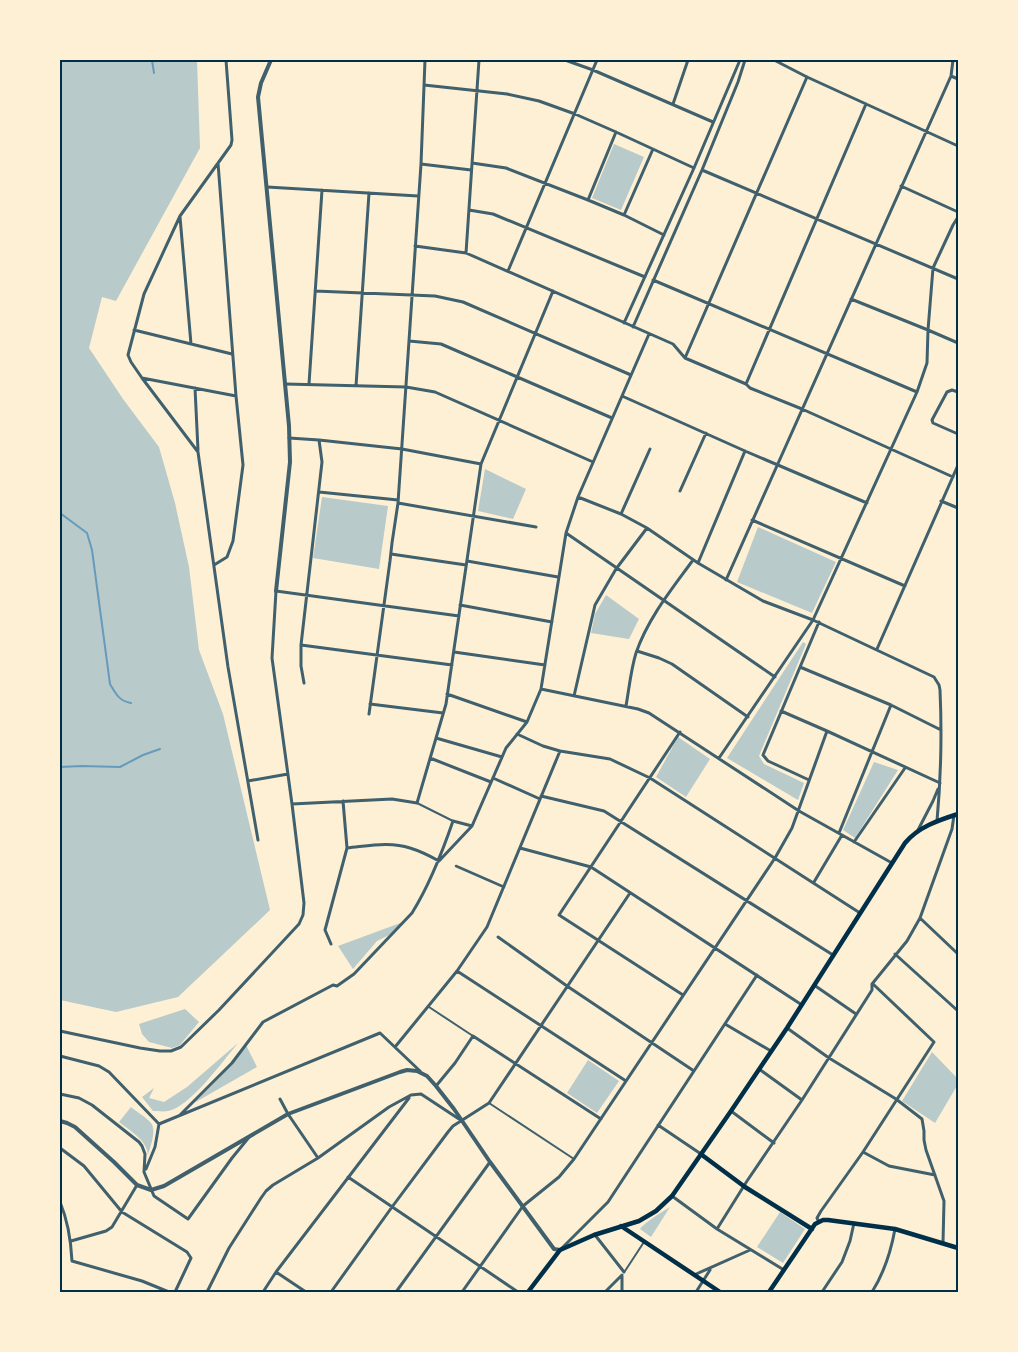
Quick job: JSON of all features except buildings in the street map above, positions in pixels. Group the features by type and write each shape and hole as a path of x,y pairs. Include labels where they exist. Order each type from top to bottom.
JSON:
{"main road":[{"path":"528,1292 560,1250 594,1235 639,1221 656,1211 672,1196 771,1051 905,843 916,833 937,821 956,814"},
{"path":"702,1154 745,1187 812,1229"},
{"path":"769,1292 812,1229 819,1222 828,1220 895,1229 958,1248"},
{"path":"621,1226 720,1292"}],"street":[{"path":"198,452 142,378 128,355 144,294 180,216 231,145 226,60"},
{"path":"60,1031 160,1051 171,1051 181,1047 226,1004 299,924 303,916 304,903 272,658 276,591 290,462 290,438 258,97 261,83 271,60"},
{"path":"369,714 398,501 425,60"},
{"path":"466,253 478,60"},
{"path":"565,60 593,70 713,122"},
{"path":"508,272 597,60"},
{"path":"672,104 688,60"},
{"path":"624,323 740,60"},
{"path":"633,326 702,170 745,60"},
{"path":"774,60 958,146"},
{"path":"726,580 951,76 954,60"},
{"path":"951,76 958,79"},
{"path":"685,358 807,77"},
{"path":"424,85 507,94 539,101 575,114 694,168"},
{"path":"746,384 866,104"},
{"path":"588,200 616,132"},
{"path":"624,215 653,149"},
{"path":"214,564 227,557 233,541 243,465 232,354 218,163"},
{"path":"472,163 506,168 624,215 664,235"},
{"path":"420,164 471,170"},
{"path":"702,170 958,279"},
{"path":"901,186 958,212"},
{"path":"267,187 418,196"},
{"path":"310,384 322,190"},
{"path":"356,386 370,193"},
{"path":"469,210 493,214 645,277"},
{"path":"180,216 192,344"},
{"path":"719,758 813,620 917,392 927,363 933,268 958,217"},
{"path":"415,246 466,253 673,344 685,358 746,384 750,388 802,409 953,477"},
{"path":"653,280 917,392"},
{"path":"315,291 435,296 463,302 631,375"},
{"path":"292,804 392,799 417,803 447,694 481,464 553,291"},
{"path":"851,299 958,344"},
{"path":"134,330 232,354"},
{"path":"439,861 472,826 506,748 527,722 541,689 566,534 578,497 649,334"},
{"path":"409,341 441,344 612,418"},
{"path":"142,378 236,396"},
{"path":"284,384 406,387 435,392 593,462"},
{"path":"195,388 198,452 228,667 258,840"},
{"path":"958,392 952,390 948,392 932,420 934,423 958,434"},
{"path":"622,396 867,503"},
{"path":"680,491 706,434"},
{"path":"290,438 402,449 481,464"},
{"path":"304,683 301,666 301,645 322,462 319,440"},
{"path":"621,514 650,449"},
{"path":"698,562 745,451"},
{"path":"878,649 958,465"},
{"path":"319,492 398,501 536,527"},
{"path":"578,497 621,514 647,528 693,560 763,601 819,622 934,677 939,684 940,690 942,730 937,821"},
{"path":"941,501 958,508"},
{"path":"752,520 905,586"},
{"path":"574,696 595,605 616,569 647,528"},
{"path":"566,534 775,677"},
{"path":"391,554 558,577"},
{"path":"626,706 637,651 644,633 693,560"},
{"path":"276,591 459,616"},
{"path":"460,605 552,622"},
{"path":"809,780 768,761 763,755 819,622"},
{"path":"301,645 452,665"},
{"path":"637,651 672,664 748,717"},
{"path":"453,652 545,665"},
{"path":"800,667 891,705 942,730"},
{"path":"541,689 649,712 799,811 892,863"},
{"path":"447,694 527,722"},
{"path":"370,704 443,713"},
{"path":"814,882 840,834 891,705"},
{"path":"781,711 940,783"},
{"path":"462,1292 523,1206 559,1177 574,1160 775,858 799,811 826,731"},
{"path":"680,732 560,915 683,995"},
{"path":"517,734 543,746 560,751 610,758 650,778 860,913"},
{"path":"436,738 502,757"},
{"path":"395,1047 457,971 487,927 560,751"},
{"path":"430,758 541,798 604,810 833,955"},
{"path":"854,842 905,768"},
{"path":"248,781 288,774"},
{"path":"916,833 940,783"},
{"path":"332,944 325,930 347,848 343,801"},
{"path":"717,1229 829,1058 872,990 872,984 907,941 920,918 956,814"},
{"path":"180,1115 232,1063 263,1022 333,985 338,986 354,974 412,912 419,902 439,861 453,821 472,826"},
{"path":"347,848 386,844 409,847 439,861"},
{"path":"520,848 591,867 802,1004"},
{"path":"456,866 504,887"},
{"path":"331,1292 448,1132 488,1103 630,893"},
{"path":"920,918 958,954"},
{"path":"498,937 694,1070"},
{"path":"895,954 958,1011"},
{"path":"457,971 626,1081"},
{"path":"159,1124 380,1033 436,1086 554,1249 560,1250 608,1202 757,976"},
{"path":"819,1222 817,1218 821,1211 863,1152 934,1042 872,984"},
{"path":"814,985 856,1014"},
{"path":"725,1024 771,1051"},
{"path":"786,1028 829,1058 896,1099 922,1119 924,1122 925,1145 944,1200 943,1243"},
{"path":"436,1086 473,1036 601,1119"},
{"path":"60,1056 99,1066 109,1072 159,1124"},
{"path":"759,1069 802,1100"},
{"path":"60,1121 75,1127 138,1185 151,1190 164,1186 288,1114 400,1072 412,1070 422,1073"},
{"path":"60,1094 79,1098 92,1105 139,1142 145,1154 144,1172 154,1196 188,1219 232,1158 251,1136"},
{"path":"207,1292 229,1248 266,1191 318,1158 389,1107 411,1095 421,1094 462,1121"},
{"path":"263,1292 276,1272 411,1095"},
{"path":"280,1099 318,1158"},
{"path":"731,1111 774,1143"},
{"path":"144,1172 155,1147 159,1124"},
{"path":"658,1125 702,1154"},
{"path":"60,1148 84,1166 122,1212 187,1252 191,1258 175,1292"},
{"path":"863,1152 889,1166 935,1175"},
{"path":"396,1292 490,1162"},
{"path":"348,1177 518,1292"},
{"path":"71,1241 112,1228 138,1185"},
{"path":"672,1196 717,1229 784,1270"},
{"path":"60,1202 71,1241 72,1260 142,1281 169,1292"},
{"path":"822,1292 842,1262 854,1223"},
{"path":"872,1292 879,1281 892,1246 895,1229"},
{"path":"594,1235 623,1273 622,1292"},
{"path":"694,1275 750,1250"},
{"path":"696,1292 711,1268"},
{"path":"276,1272 306,1292"},
{"path":"605,1292 623,1273"}],"lane":[{"path":"417,803 453,821"},
{"path":"428,1007 473,1036"},
{"path":"488,1103 574,1160"},
{"path":"623,1273 644,1241"}],"shaded area":[{"path":"60,60 197,60 200,148 116,301 102,297 89,348 123,399 159,447 175,503 189,567 199,650 223,714 270,910 178,997 116,1012 60,1000"},
{"path":"614,144 644,157 621,210 592,198"},
{"path":"485,469 526,489 513,519 478,511"},
{"path":"322,497 388,506 379,569 313,558"},
{"path":"758,527 836,562 812,613 737,582"},
{"path":"606,595 639,619 629,639 591,633 595,614"},
{"path":"803,642 806,644 759,756 764,764 804,783 798,800 727,758"},
{"path":"678,737 710,759 686,797 656,777"},
{"path":"874,762 898,770 855,838 843,830"},
{"path":"403,922 389,935 377,941 353,969 338,946"},
{"path":"185,1009 199,1022 180,1045 172,1048 149,1042 142,1034 139,1024"},
{"path":"238,1043 206,1082 177,1108 166,1111 153,1111 142,1097 154,1088 149,1098 164,1102 187,1087"},
{"path":"246,1045 257,1067 194,1103 222,1076"},
{"path":"932,1052 958,1079 958,1084 935,1123 902,1101"},
{"path":"588,1060 619,1081 597,1113 567,1093"},
{"path":"131,1107 153,1126 148,1155 145,1145 141,1140 119,1122"},
{"path":"670,1207 651,1237 640,1229 649,1221"},
{"path":"780,1212 805,1229 783,1263 757,1247"}],"waterway":[{"path":"152,60 154,73"},
{"path":"60,513 87,533 92,550 110,684 121,699 131,703"},
{"path":"60,767 120,767 143,755 160,749"}]}
